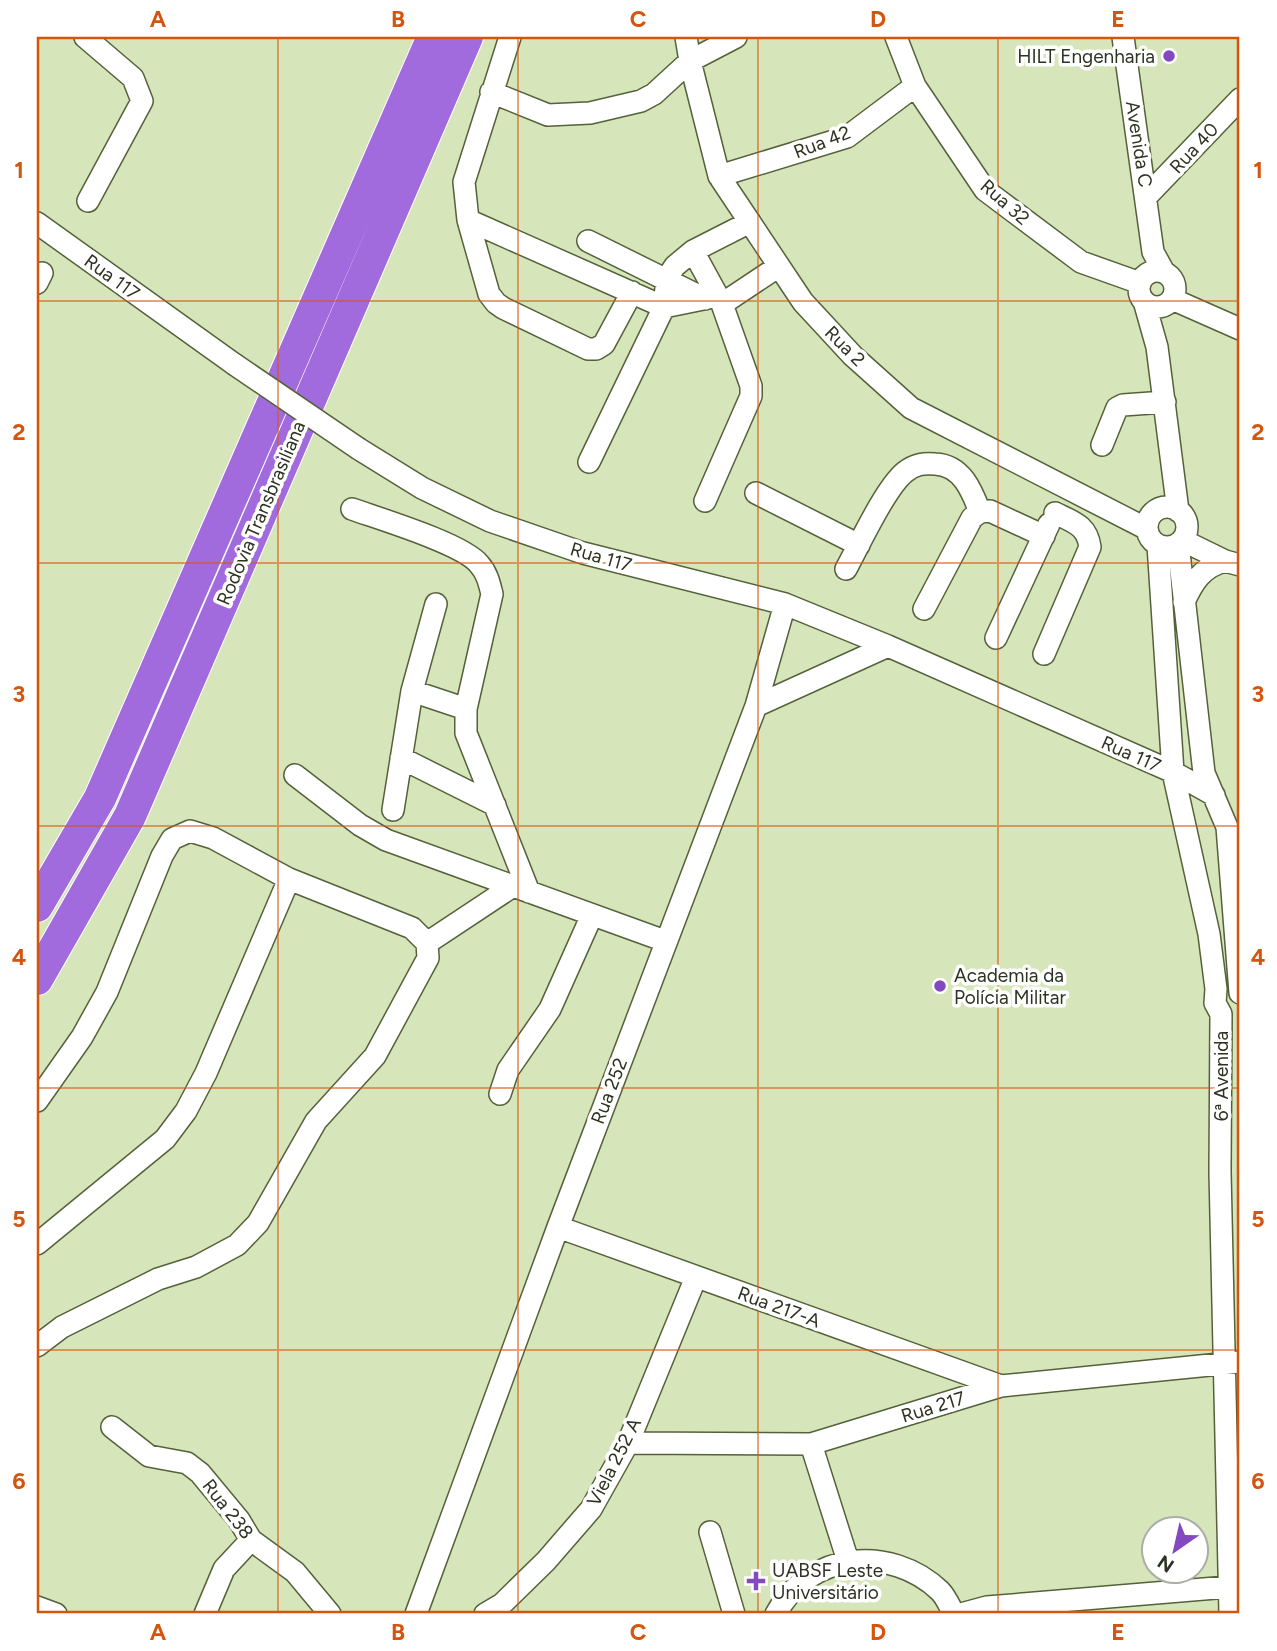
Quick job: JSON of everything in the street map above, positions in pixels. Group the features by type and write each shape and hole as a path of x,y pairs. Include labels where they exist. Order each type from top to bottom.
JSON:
{"highway":[{"name":"Rodovia Transbrasiliana","path":"37,906 100,797 433,37"},
{"name":"Rodovia Transbrasiliana","path":"37,979 130,816 467,37"}],"street":[{"path":"86,37 133,78 142,101 88,201"},
{"path":"510,37 464,182 468,220 489,294 496,303 588,349 596,349 604,344 632,292"},
{"name":"Rua 2","path":"686,37 719,176 803,302 853,356 911,408 1166,539 1232,563"},
{"path":"491,92 548,115 590,113 654,94 690,61 736,37"},
{"name":"Rua 32","path":"896,37 915,86 985,190 1081,262 1158,289 1240,329"},
{"name":"Avenida C","path":"1123,37 1158,289"},
{"name":"Rua 42","path":"719,176 847,137 915,86"},
{"name":"Rua 40","path":"1147,197 1240,99"},
{"path":"468,220 664,307 715,300 779,266"},
{"path":"589,462 664,307 667,278 674,266 694,251 750,222"},
{"name":"Rua 117","path":"37,223 234,364 359,449 422,488 490,521 583,553 785,604 888,646 1173,772 1214,795"},
{"path":"588,241 715,300"},
{"path":"694,251 751,386 751,396 705,501"},
{"path":"1158,289 1157,347 1173,478 1169,509"},
{"path":"1102,445 1117,408 1123,405 1165,402"},
{"path":"846,569 894,484 905,471 921,463 941,464 957,472 969,485 980,512"},
{"path":"996,638 1067,487"},
{"path":"756,493 859,545"},
{"path":"352,509 460,549 477,561 488,577 492,594 466,709 466,733 495,805 521,889"},
{"path":"1166,539 1186,531 1186,521 1169,509"},
{"path":"1169,509 1150,516 1166,539 1183,604 1204,772 1214,795 1234,824 1240,991 1226,985 1216,989"},
{"path":"924,609 972,518 980,512 990,510 1044,536"},
{"path":"1044,654 1090,547 1088,535 1080,526 1055,513"},
{"name":"6ª Avenida","path":"1166,539 1173,772 1209,934 1216,989 1215,1003 1231,1014 1234,1586 1230,1614"},
{"path":"1183,604 1194,580 1211,564 1232,563"},
{"path":"393,810 412,691 436,604"},
{"name":"Rua 252","path":"416,1614 665,941 756,706 785,604"},
{"path":"756,706 888,646"},
{"path":"412,691 466,709"},
{"path":"401,758 495,805"},
{"path":"1173,772 1204,772"},
{"path":"295,775 360,825 386,839 665,941"},
{"path":"37,1346 62,1327 158,1279 196,1267 237,1245 258,1223 316,1121 375,1056 428,958 427,943 412,928 289,879 213,838 190,831 172,839 162,856 107,992 82,1037 38,1099"},
{"path":"37,1244 165,1139 186,1111 206,1073 289,879"},
{"path":"427,943 521,889"},
{"path":"500,1094 508,1070 550,1009 592,915"},
{"name":"Rua 217-A","path":"558,1227 1001,1387"},
{"name":"Viela 252 A","path":"485,1614 502,1604 546,1561 591,1509 628,1443 696,1277"},
{"name":"Rua 217","path":"628,1443 811,1444 1001,1387 1232,1362"},
{"name":"Rua 238","path":"112,1427 149,1456 187,1463 200,1473 239,1520 251,1540 295,1572 330,1614"},
{"path":"811,1444 848,1561"},
{"path":"709,1532 734,1614"},
{"path":"205,1614 224,1569 251,1540"},
{"path":"776,1614 796,1588 820,1570 848,1561 882,1561 915,1572 942,1592 954,1614"},
{"path":"961,1614 987,1607 1234,1586"},
{"path":"37,1607 56,1614"}],"place":[{"name":"HILT Engenharia","path":"1169,56"},
{"name":"Academia da Polícia Militar","path":"940,986"},
{"name":"UABSF Leste Universitário","path":"756,1581"}]}
